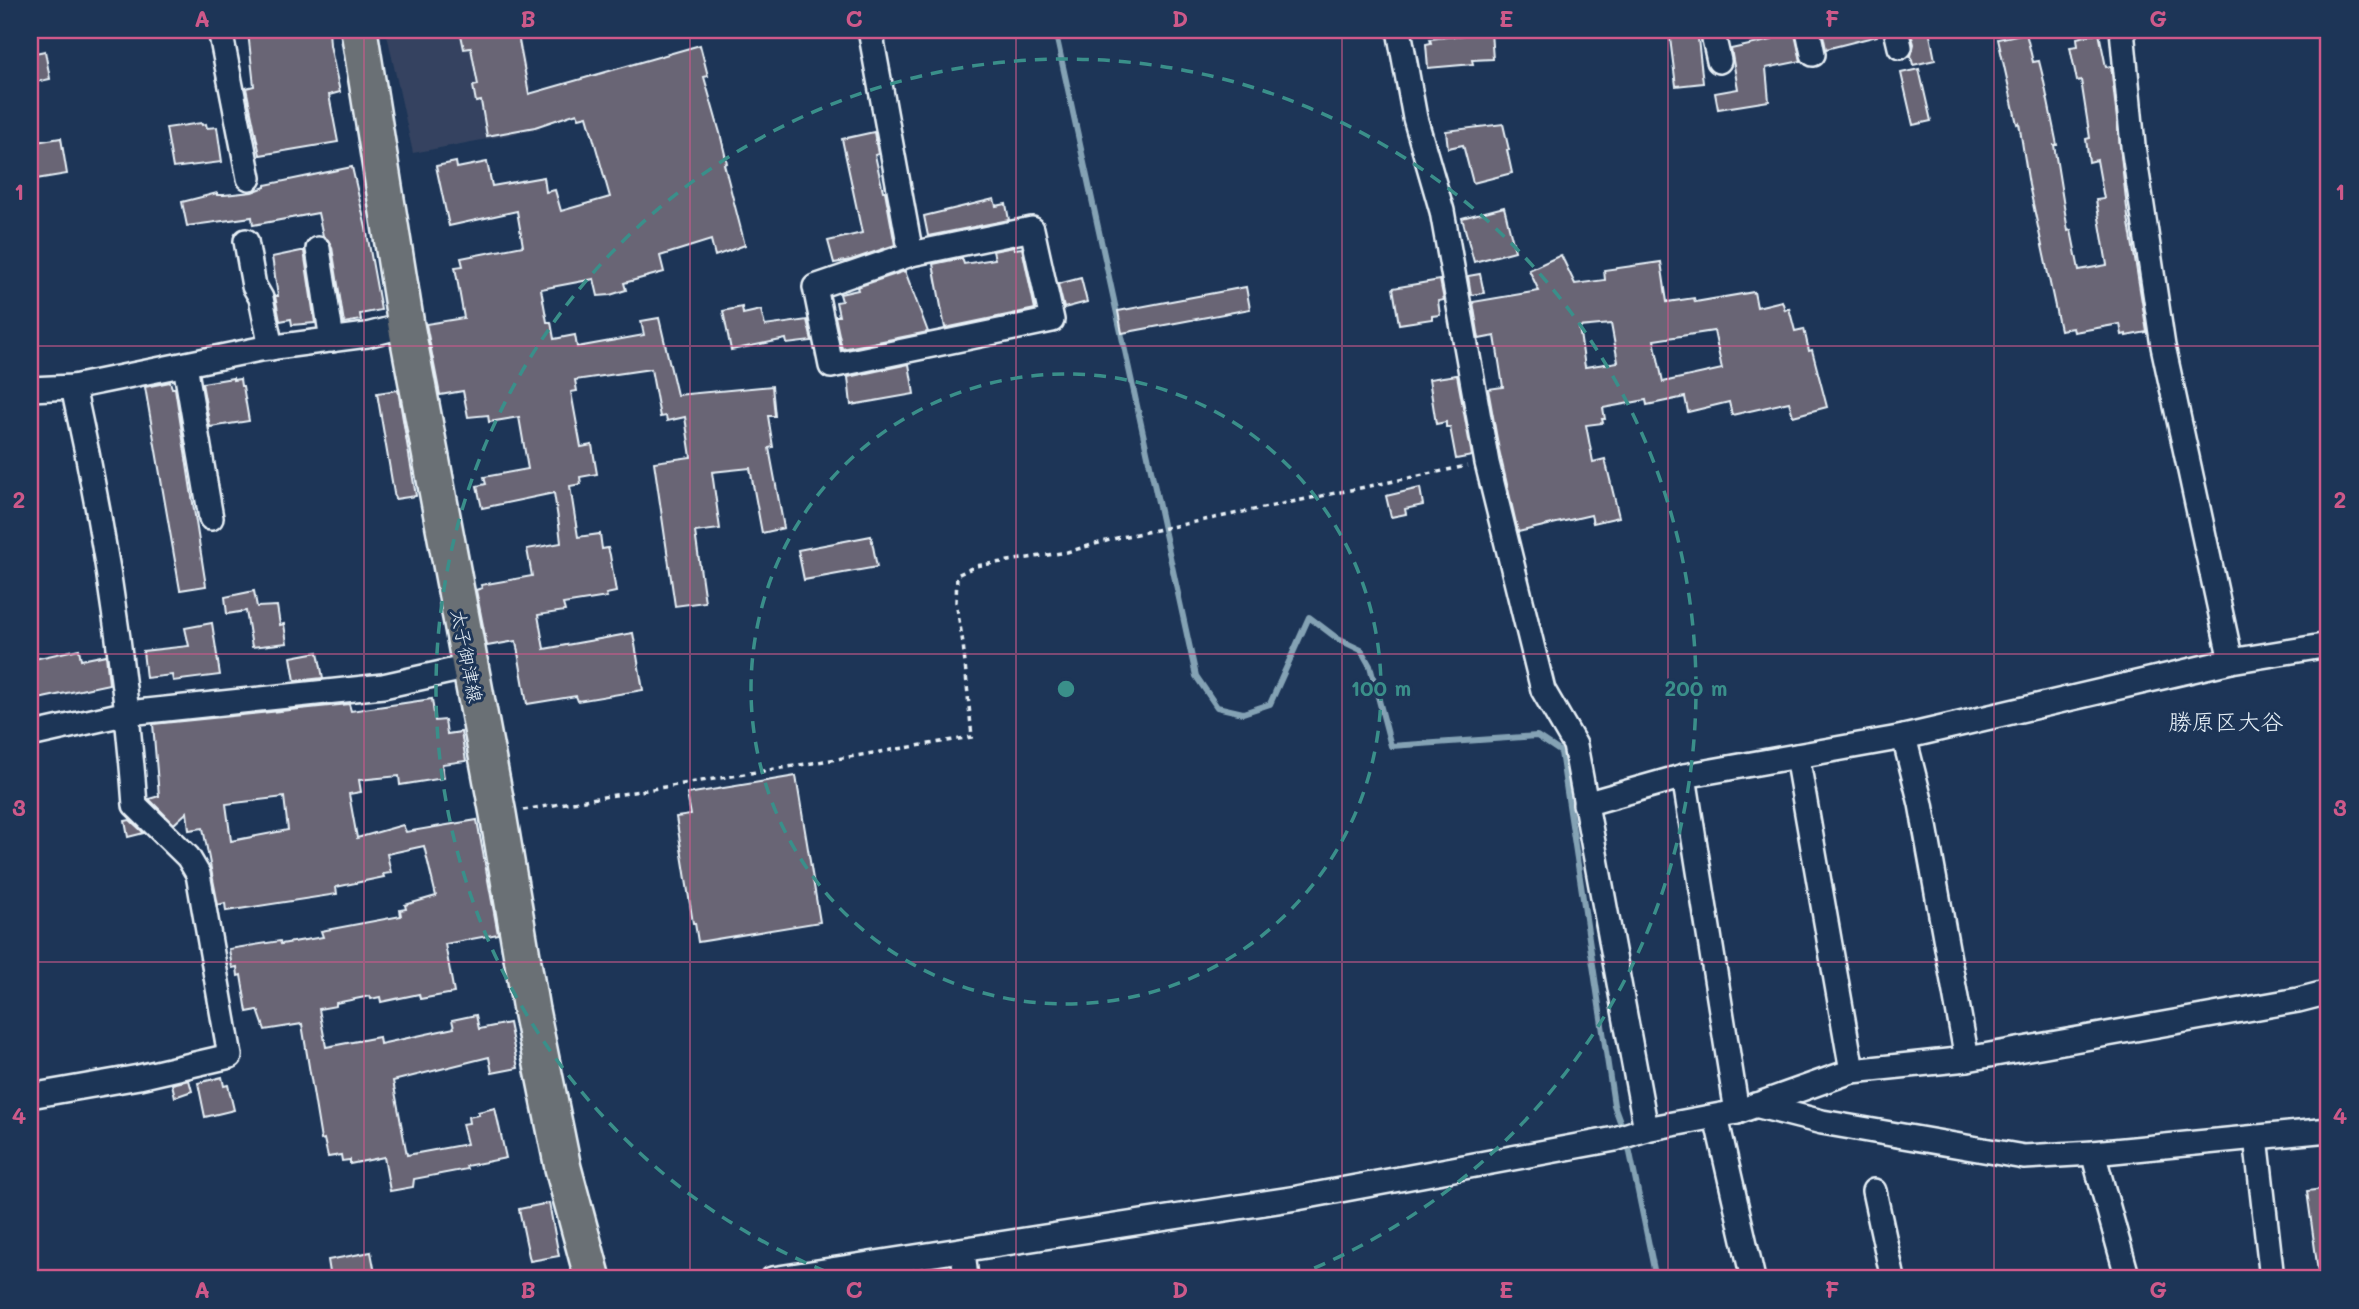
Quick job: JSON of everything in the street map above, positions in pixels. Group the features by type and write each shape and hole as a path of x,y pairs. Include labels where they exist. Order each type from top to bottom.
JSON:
{"main road":[{"name":"太子御津線","path":"359,30 406,325 498,814 531,1010 563,1168 593,1279"}],"street":[{"path":"220,30 249,178"},
{"path":"870,30 911,254"},
{"path":"1399,30 1415,118 1442,211 1486,463 1543,690 1575,745 1646,1129"},
{"path":"1712,30 1719,61"},
{"path":"1808,30 1813,54"},
{"path":"2122,30 2133,146 2163,346 2231,661"},
{"path":"1032,229 1052,320 831,366 815,287 911,254 1032,229"},
{"path":"246,241 254,286 261,298 271,348"},
{"path":"318,249 331,340"},
{"path":"32,382 73,387 271,348 367,335 406,325"},
{"path":"185,365 211,518"},
{"path":"30,1097 139,1077 230,1056 198,874 188,857 135,805 128,713 95,482 73,387"},
{"path":"1586,804 1684,776 1904,737 2231,661 2329,645"},
{"path":"30,734 128,713 383,687 469,667"},
{"path":"1904,737 1921,804 1967,1059"},
{"path":"1797,755 1852,1071"},
{"path":"1684,776 1736,1111 1753,1279"},
{"path":"772,1279 1297,1198 1615,1139 1646,1129 1736,1111 1852,1071 1967,1059 2298,1000 2329,992"},
{"path":"1736,1111 1822,1122 2024,1157 2329,1130"},
{"path":"2256,1137 2272,1279"},
{"path":"2093,1153 2129,1279"},
{"path":"1874,1191 1893,1279"},
{"path":"962,1250 966,1279"}],"path":[{"path":"498,814 972,737 963,643 956,602 957,575 976,566 1067,552 1117,538 1486,463"}],"shaded area":[{"path":"386,30 518,30 540,129 413,153"}],"building":[{"path":"329,30 340,92 329,95 338,142 260,155 246,88 254,86 248,32"},
{"path":"460,30 517,30 529,94 700,45 708,76 704,77 720,133 727,163 724,164 745,245 715,256 711,240 660,256 664,272 624,283 626,290 610,295 598,296 594,279 541,289 547,322 551,322 554,339 575,335 577,347 644,335 641,321 659,318 677,395 772,386 775,416 768,416 773,447 769,448 784,528 762,533 750,468 712,472 720,529 695,532 705,602 675,606 654,462 691,457 685,417 667,421 666,416 660,417 651,369 575,380 577,391 571,392 581,447 592,445 597,474 580,477 581,484 570,486 578,537 600,534 602,549 608,548 610,555 616,592 606,594 607,597 563,604 565,611 538,615 544,649 633,633 643,690 578,701 576,696 527,704 516,641 487,646 476,590 482,588 481,585 532,576 527,549 561,543 554,493 482,508 477,486 486,484 484,477 528,469 519,417 489,422 488,415 468,417 463,391 440,395 426,324 464,318 455,267 463,266 461,258 523,246 517,211 449,226 436,166 456,162 457,168 487,162 492,186 544,177 546,192 555,190 561,211 610,197 587,116 579,118 577,113 535,127 487,136 481,101 476,102 473,86 478,85 471,48 464,49"},
{"path":"1669,30 1697,30 1703,83 1676,86"},
{"path":"1770,30 1794,30 1801,61 1766,68 1769,101 1718,109 1715,93 1738,89 1731,49 1772,40"},
{"path":"1822,30 1876,30 1877,36 1826,49"},
{"path":"1910,30 1929,30 1935,60 1913,65 1911,56 1914,44"},
{"path":"1491,32 1493,59 1472,60 1473,64 1428,68 1426,44 1431,43 1430,39"},
{"path":"2026,33 2033,62 2039,61 2043,77 2057,145 2054,145 2068,231 2071,230 2079,270 2107,265 2096,200 2104,199 2097,160 2089,162 2086,139 2090,138 2081,80 2077,81 2070,47 2078,46 2077,38 2099,33 2106,67 2111,66 2128,217 2147,332 2122,335 2120,324 2074,332 2073,328 2060,330 2029,185 2019,123 2017,124 1998,39"},
{"path":"45,51 50,79 30,83 30,54"},
{"path":"1919,69 1931,121 1913,125 1901,73"},
{"path":"206,124 207,128 217,127 222,162 173,168 166,128"},
{"path":"1503,124 1512,173 1473,183 1463,145 1448,148 1446,131"},
{"path":"874,132 878,154 875,155 895,245 834,263 828,241 862,233 842,139"},
{"path":"61,138 67,174 30,180 30,143"},
{"path":"352,167 381,310 360,314 361,320 344,323 332,247 323,236 318,213 253,225 252,217 187,226 182,202 217,193 224,195 252,192 265,185"},
{"path":"994,199 996,206 1006,204 1009,220 928,236 924,216"},
{"path":"1504,207 1515,251 1474,262 1462,218"},
{"path":"1022,248 1035,309 945,328 933,264 962,258 964,264 995,259 993,251"},
{"path":"304,251 315,323 292,325 291,319 280,321 272,257"},
{"path":"1561,255 1575,284 1605,280 1604,270 1661,262 1667,302 1694,298 1695,302 1754,292 1757,307 1782,301 1785,310 1789,308 1795,331 1804,329 1827,407 1793,416 1789,402 1732,415 1729,402 1688,412 1685,397 1647,405 1646,400 1603,408 1603,423 1586,425 1593,462 1605,459 1619,517 1593,523 1591,515 1518,532 1488,389 1503,387 1495,336 1479,339 1473,302 1539,291 1529,270","holes":["1611,324 1618,362 1585,367 1579,327","1714,331 1722,369 1663,382 1654,340"]},
{"path":"905,271 928,332 842,349 835,316 839,316 836,302 842,301 840,294 858,290 857,287"},
{"path":"1480,274 1484,293 1471,295 1468,276"},
{"path":"1081,278 1087,302 1064,308 1058,284"},
{"path":"1440,280 1444,300 1438,301 1440,315 1432,316 1432,319 1399,324 1393,288"},
{"path":"1246,287 1250,309 1122,333 1118,311"},
{"path":"742,307 743,314 761,310 765,326 807,320 812,341 787,344 786,339 731,350 723,311"},
{"path":"909,364 914,394 851,405 848,377"},
{"path":"1457,375 1472,456 1456,459 1450,427 1446,427 1446,422 1436,424 1429,379"},
{"path":"240,379 243,386 249,421 210,427 202,383"},
{"path":"170,382 172,388 175,388 206,586 180,590 145,387"},
{"path":"398,390 416,496 395,499 377,393"},
{"path":"1420,488 1423,505 1405,509 1406,514 1391,517 1386,496"},
{"path":"871,536 877,567 804,580 798,550"},
{"path":"254,591 257,607 277,606 287,643 252,647 246,611 227,614 225,597"},
{"path":"212,623 220,675 173,681 172,675 146,678 143,651 189,646 185,628"},
{"path":"79,649 81,660 106,655 109,684 38,699 35,683 30,684 30,660"},
{"path":"318,652 323,678 295,681 291,657"},
{"path":"432,699 435,721 445,720 447,734 461,732 466,761 442,764 444,778 400,785 399,776 359,780 361,792 349,794 357,838 403,825 406,832 477,820 498,934 445,944 454,993 420,999 419,994 381,1002 380,997 371,999 370,996 319,1009 326,1047 379,1037 380,1044 454,1028 452,1020 476,1015 479,1029 509,1023 518,1068 492,1073 489,1057 393,1081 407,1155 467,1144 462,1124 469,1123 468,1117 479,1115 478,1112 495,1108 506,1158 414,1179 413,1187 390,1191 384,1157 350,1164 350,1160 342,1161 341,1155 328,1157 324,1139 321,1140 302,1024 265,1030 258,1010 247,1012 241,975 238,976 237,967 232,968 229,949 323,937 321,931 401,916 400,910 406,909 405,905 436,896 424,846 387,854 391,873 383,874 384,877 336,887 337,894 226,911 225,903 218,905 203,828 189,830 187,812 174,824 149,799 159,796 153,724 349,704 351,711","holes":["284,797 288,830 231,841 226,804"]},
{"path":"796,776 820,922 698,942 676,817 691,815 687,794"},
{"path":"130,820 144,833 128,837 125,821"},
{"path":"222,1077 224,1086 228,1085 234,1110 205,1117 198,1083"},
{"path":"189,1080 192,1091 175,1097 172,1084"},
{"path":"2323,1189 2323,1193 2329,1192 2329,1279 2319,1279 2307,1191"},
{"path":"549,1203 559,1256 530,1261 519,1209"},
{"path":"371,1252 375,1273 371,1274 372,1279 331,1279 328,1260"}],"waterway":[{"path":"1055,30 1196,676 1217,707 1243,713 1270,704 1309,617 1338,639 1361,650 1370,666 1391,746 1537,736 1561,752 1614,1105 1628,1143 1656,1279"}],"district":[{"name":"勝原区大谷","path":"2226,722"}]}
